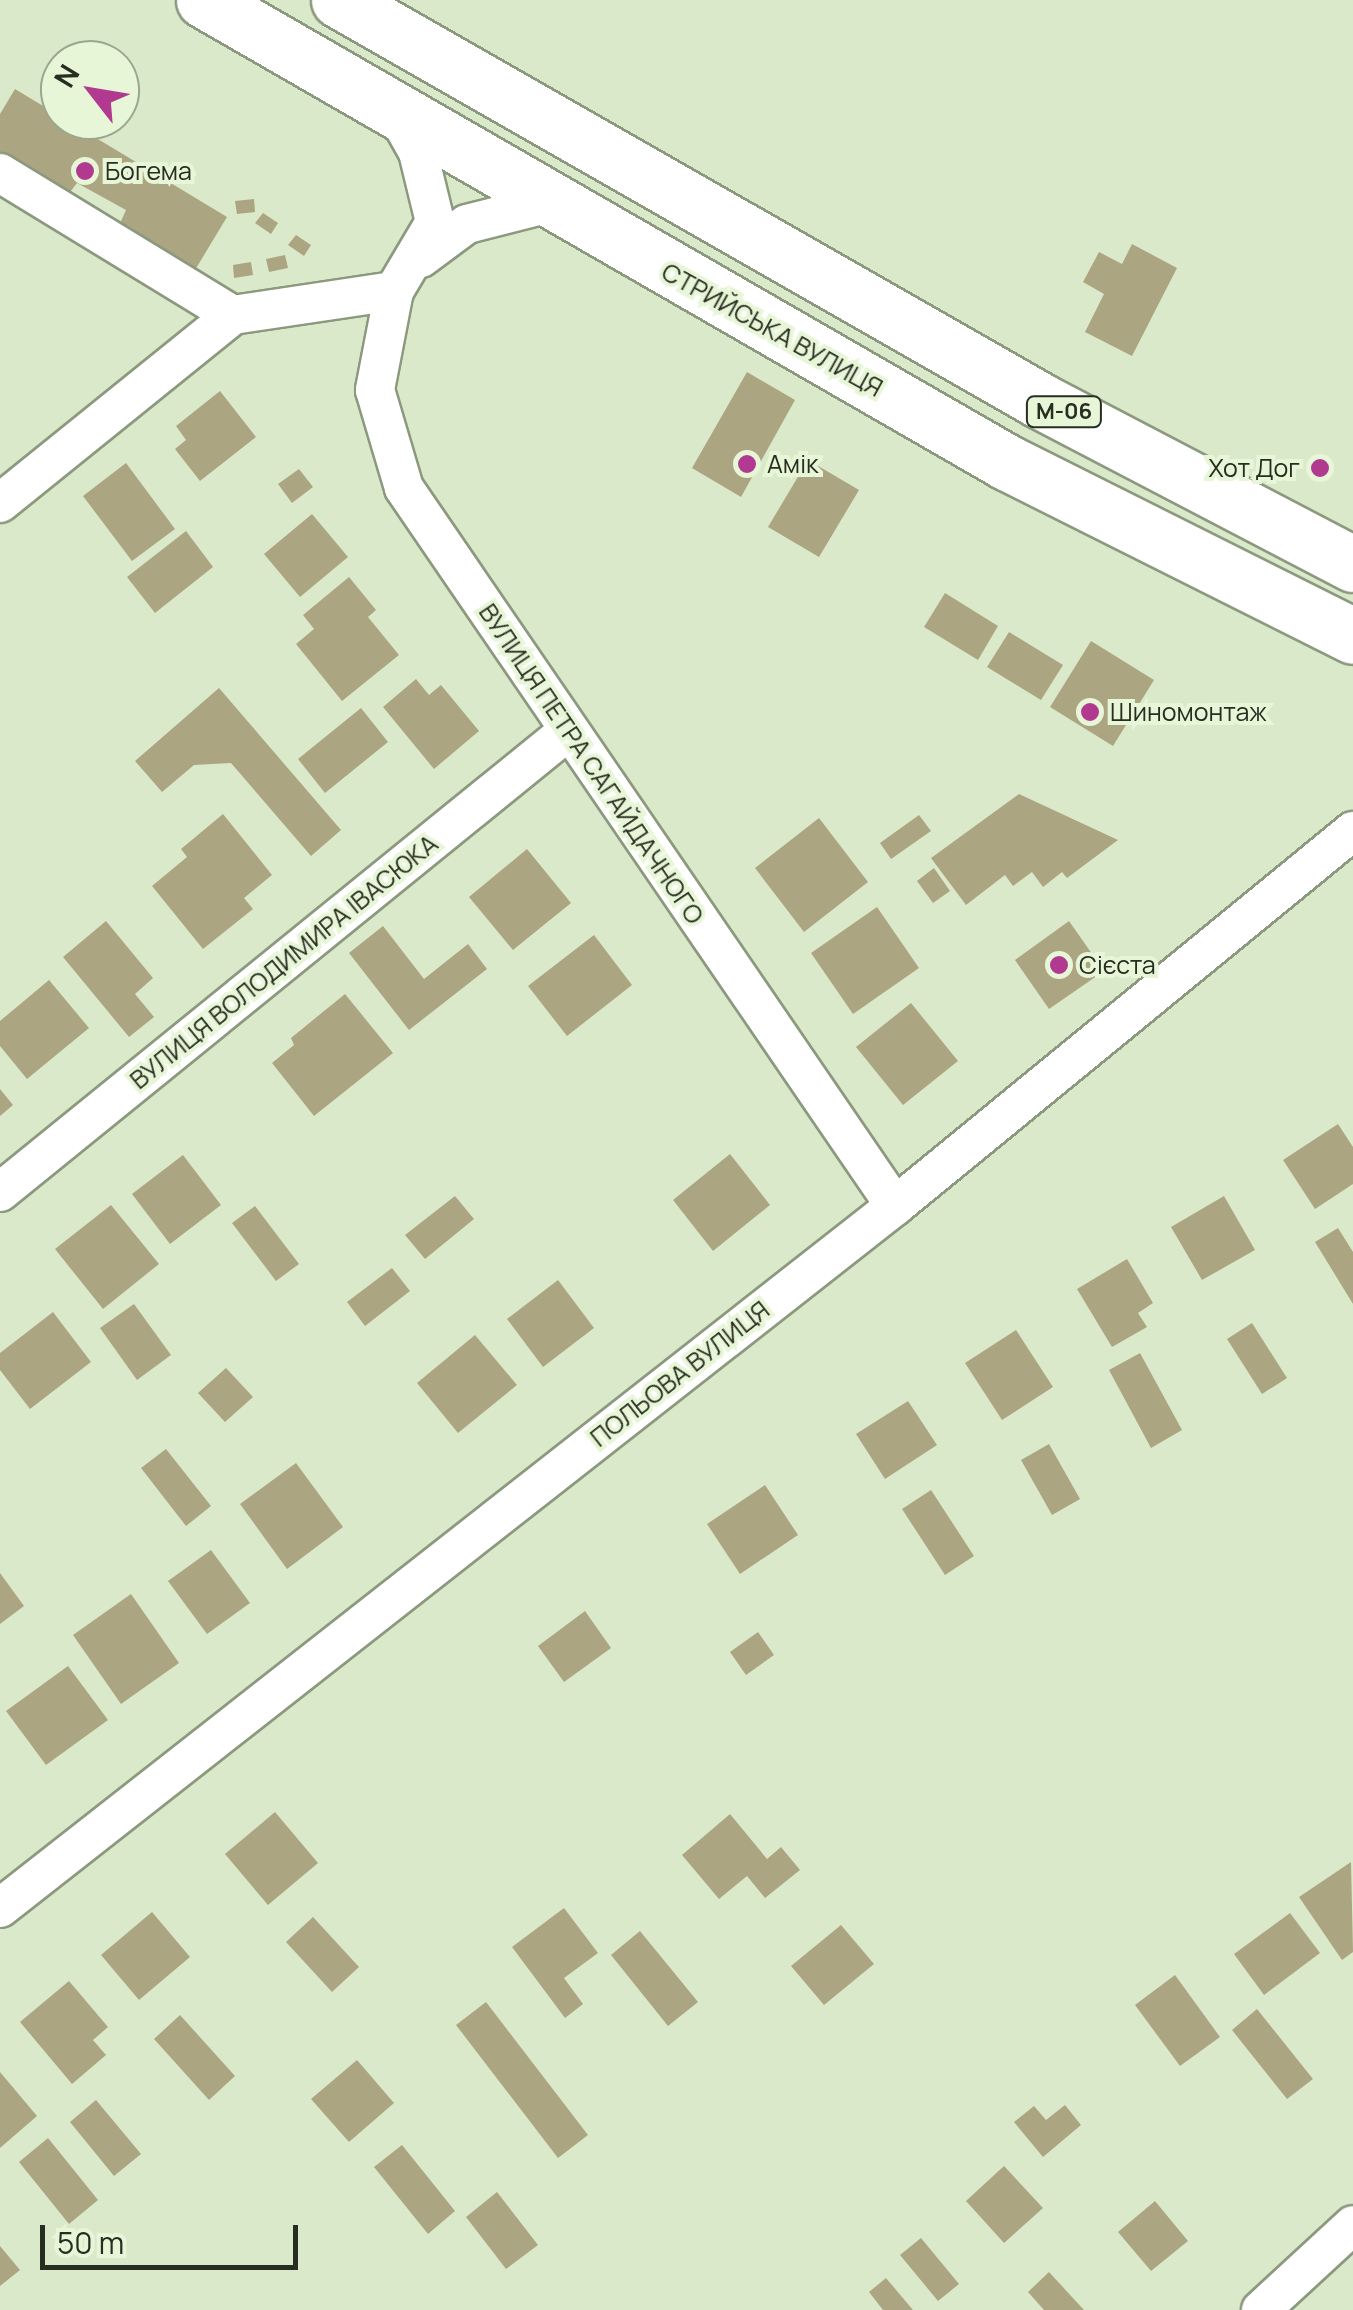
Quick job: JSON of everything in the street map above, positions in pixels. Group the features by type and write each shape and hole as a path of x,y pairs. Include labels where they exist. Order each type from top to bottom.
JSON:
{"highway":[{"name":"СТРИЙСЬКА ВУЛИЦЯ","path":"204,0 550,203 1006,462 1347,642"},
{"name":"М-06","path":"339,0 1040,400 1353,564"}],"street":[{"name":"ВУЛИЦЯ ПЕТРА САГАЙДАЧНОГО","path":"396,113 431,191 435,222 405,277 374,390 404,488 895,1206"},
{"path":"0,173 233,314"},
{"path":"0,503 233,314 405,277 467,224 550,203"},
{"name":"ВУЛИЦЯ ВОЛОДИМИРА ІВАСЮКА","path":"0,1192 568,731"},
{"name":"ПОЛЬОВА ВУЛИЦЯ","path":"0,1908 895,1206 1353,831"},
{"path":"1262,2310 1353,2225"}],"building":[{"name":"Богема","path":"15,89 40,104 40,140 99,140 227,217 192,275 117,230 126,210 77,183 65,199 0,160 0,114"},
{"path":"254,199 255,212 237,214 235,201"},
{"path":"263,213 278,223 271,234 255,223"},
{"path":"296,235 311,245 304,256 288,245"},
{"path":"1132,244 1177,268 1132,356 1085,332 1104,294 1083,282 1099,252 1122,264"},
{"path":"285,255 288,268 269,272 266,259"},
{"path":"251,262 253,275 234,278 233,265"},
{"path":"747,372 795,400 741,497 692,468"},
{"path":"220,391 256,437 200,481 175,449 186,440 176,426"},
{"path":"808,460 859,490 819,557 768,527"},
{"path":"126,463 175,529 132,561 83,496"},
{"path":"299,469 313,487 292,503 278,484"},
{"path":"312,514 348,557 300,597 264,554"},
{"path":"186,531 213,567 155,613 127,577"},
{"path":"349,577 376,610 368,617 399,655 342,701 296,644 314,629 303,615"},
{"path":"945,593 998,626 978,660 924,627"},
{"path":"1009,632 1063,665 1041,700 987,667"},
{"path":"1091,641 1154,680 1113,746 1050,707"},
{"path":"416,679 429,695 441,685 479,731 434,769 383,707"},
{"path":"219,688 341,830 311,856 231,763 194,765 162,792 135,761"},
{"path":"361,708 388,742 325,793 298,759"},
{"path":"1019,794 1118,840 1067,878 1062,872 1043,887 1032,872 1013,886 1005,875 966,905 931,858"},
{"path":"223,814 272,875 244,898 253,909 203,949 152,886 187,857 181,849"},
{"path":"919,815 931,831 891,859 880,843"},
{"path":"819,818 868,882 804,932 755,868"},
{"path":"527,849 571,903 513,950 469,897"},
{"path":"934,868 950,891 933,903 917,881"},
{"path":"877,907 919,968 853,1014 811,953"},
{"path":"106,921 153,978 135,994 154,1017 129,1037 63,957"},
{"name":"Сієста","path":"1069,921 1104,971 1049,1009 1015,960"},
{"path":"383,926 424,979 468,944 487,969 409,1030 349,953"},
{"path":"594,935 632,985 567,1036 528,986"},
{"path":"49,980 89,1028 27,1079 0,1046 0,1021"},
{"path":"345,994 393,1053 314,1116 272,1063 294,1045 291,1038"},
{"path":"911,1003 958,1061 903,1105 856,1047"},
{"path":"0,1089 13,1105 0,1116"},
{"path":"1338,1124 1353,1147 1353,1184 1315,1209 1283,1160"},
{"path":"730,1154 770,1205 713,1251 673,1200"},
{"path":"183,1155 221,1205 170,1244 132,1194"},
{"path":"455,1196 474,1219 425,1259 405,1235"},
{"path":"1224,1196 1255,1250 1202,1280 1171,1227"},
{"path":"111,1205 159,1264 103,1309 55,1249"},
{"path":"255,1206 299,1264 276,1281 232,1223"},
{"path":"1338,1228 1353,1252 1353,1304 1315,1242"},
{"path":"1127,1259 1153,1303 1138,1313 1147,1327 1112,1347 1077,1289"},
{"path":"392,1268 410,1291 365,1326 347,1302"},
{"path":"558,1280 594,1328 543,1367 507,1319"},
{"path":"134,1304 171,1355 137,1380 100,1328"},
{"path":"53,1312 91,1362 30,1409 0,1370 0,1353"},
{"path":"1252,1323 1287,1378 1262,1394 1227,1339"},
{"path":"1016,1330 1053,1387 1002,1420 965,1363"},
{"path":"475,1335 517,1385 458,1433 417,1383"},
{"path":"1140,1353 1182,1430 1151,1448 1109,1370"},
{"path":"226,1368 253,1397 225,1422 198,1393"},
{"path":"908,1401 937,1445 885,1479 856,1434"},
{"path":"1049,1444 1080,1499 1052,1515 1021,1460"},
{"path":"166,1449 211,1506 186,1526 141,1468"},
{"path":"296,1463 343,1527 287,1569 240,1504"},
{"path":"765,1485 798,1535 740,1574 707,1524"},
{"path":"931,1490 974,1556 945,1575 902,1509"},
{"path":"211,1550 250,1603 207,1634 168,1581"},
{"path":"0,1573 24,1606 0,1624"},
{"path":"131,1594 179,1663 121,1704 73,1635"},
{"path":"585,1611 611,1648 564,1682 538,1646"},
{"path":"758,1632 774,1655 746,1675 730,1652"},
{"path":"68,1666 108,1720 46,1765 6,1711"},
{"path":"275,1812 318,1863 268,1905 225,1854"},
{"path":"730,1814 767,1859 781,1847 800,1870 765,1898 747,1876 719,1899 682,1855"},
{"path":"1351,1862 1353,1952 1342,1960 1299,1897"},
{"path":"564,1908 598,1953 564,1978 583,2004 565,2018 512,1947"},
{"path":"152,1912 190,1957 139,2000 101,1955"},
{"path":"1290,1913 1320,1953 1264,1995 1234,1954"},
{"path":"313,1917 359,1967 332,1992 286,1942"},
{"path":"841,1925 874,1964 824,2005 791,1966"},
{"path":"640,1931 698,2002 668,2026 611,1955"},
{"path":"1175,1975 1220,2037 1180,2066 1135,2005"},
{"path":"69,1981 108,2027 93,2040 106,2055 72,2084 20,2022"},
{"path":"486,2002 588,2135 558,2158 456,2025"},
{"path":"1257,2009 1313,2079 1287,2099 1232,2030"},
{"path":"180,2015 235,2076 209,2100 154,2039"},
{"path":"357,2060 394,2103 349,2142 311,2099"},
{"path":"0,2072 37,2116 0,2148"},
{"path":"96,2100 141,2154 114,2176 70,2122"},
{"path":"1065,2105 1081,2125 1043,2157 1014,2122 1034,2106 1046,2120"},
{"path":"48,2138 98,2200 69,2224 19,2162"},
{"path":"402,2145 455,2211 428,2234 374,2167"},
{"path":"1004,2166 1043,2208 1004,2243 966,2201"},
{"path":"497,2192 538,2245 506,2269 466,2217"},
{"path":"1155,2201 1188,2241 1151,2271 1118,2232"},
{"path":"921,2238 959,2284 938,2301 900,2255"},
{"path":"0,2246 20,2270 0,2286"},
{"path":"1049,2272 1084,2310 1044,2310 1028,2292"},
{"path":"886,2278 913,2310 883,2310 869,2292"}],"place":[{"name":"Богема","path":"85,171"},
{"name":"Амік","path":"747,464"},
{"name":"Хот Дог","path":"1320,468"},
{"name":"Шиномонтаж","path":"1090,712"},
{"name":"Сієста","path":"1059,965"}]}
